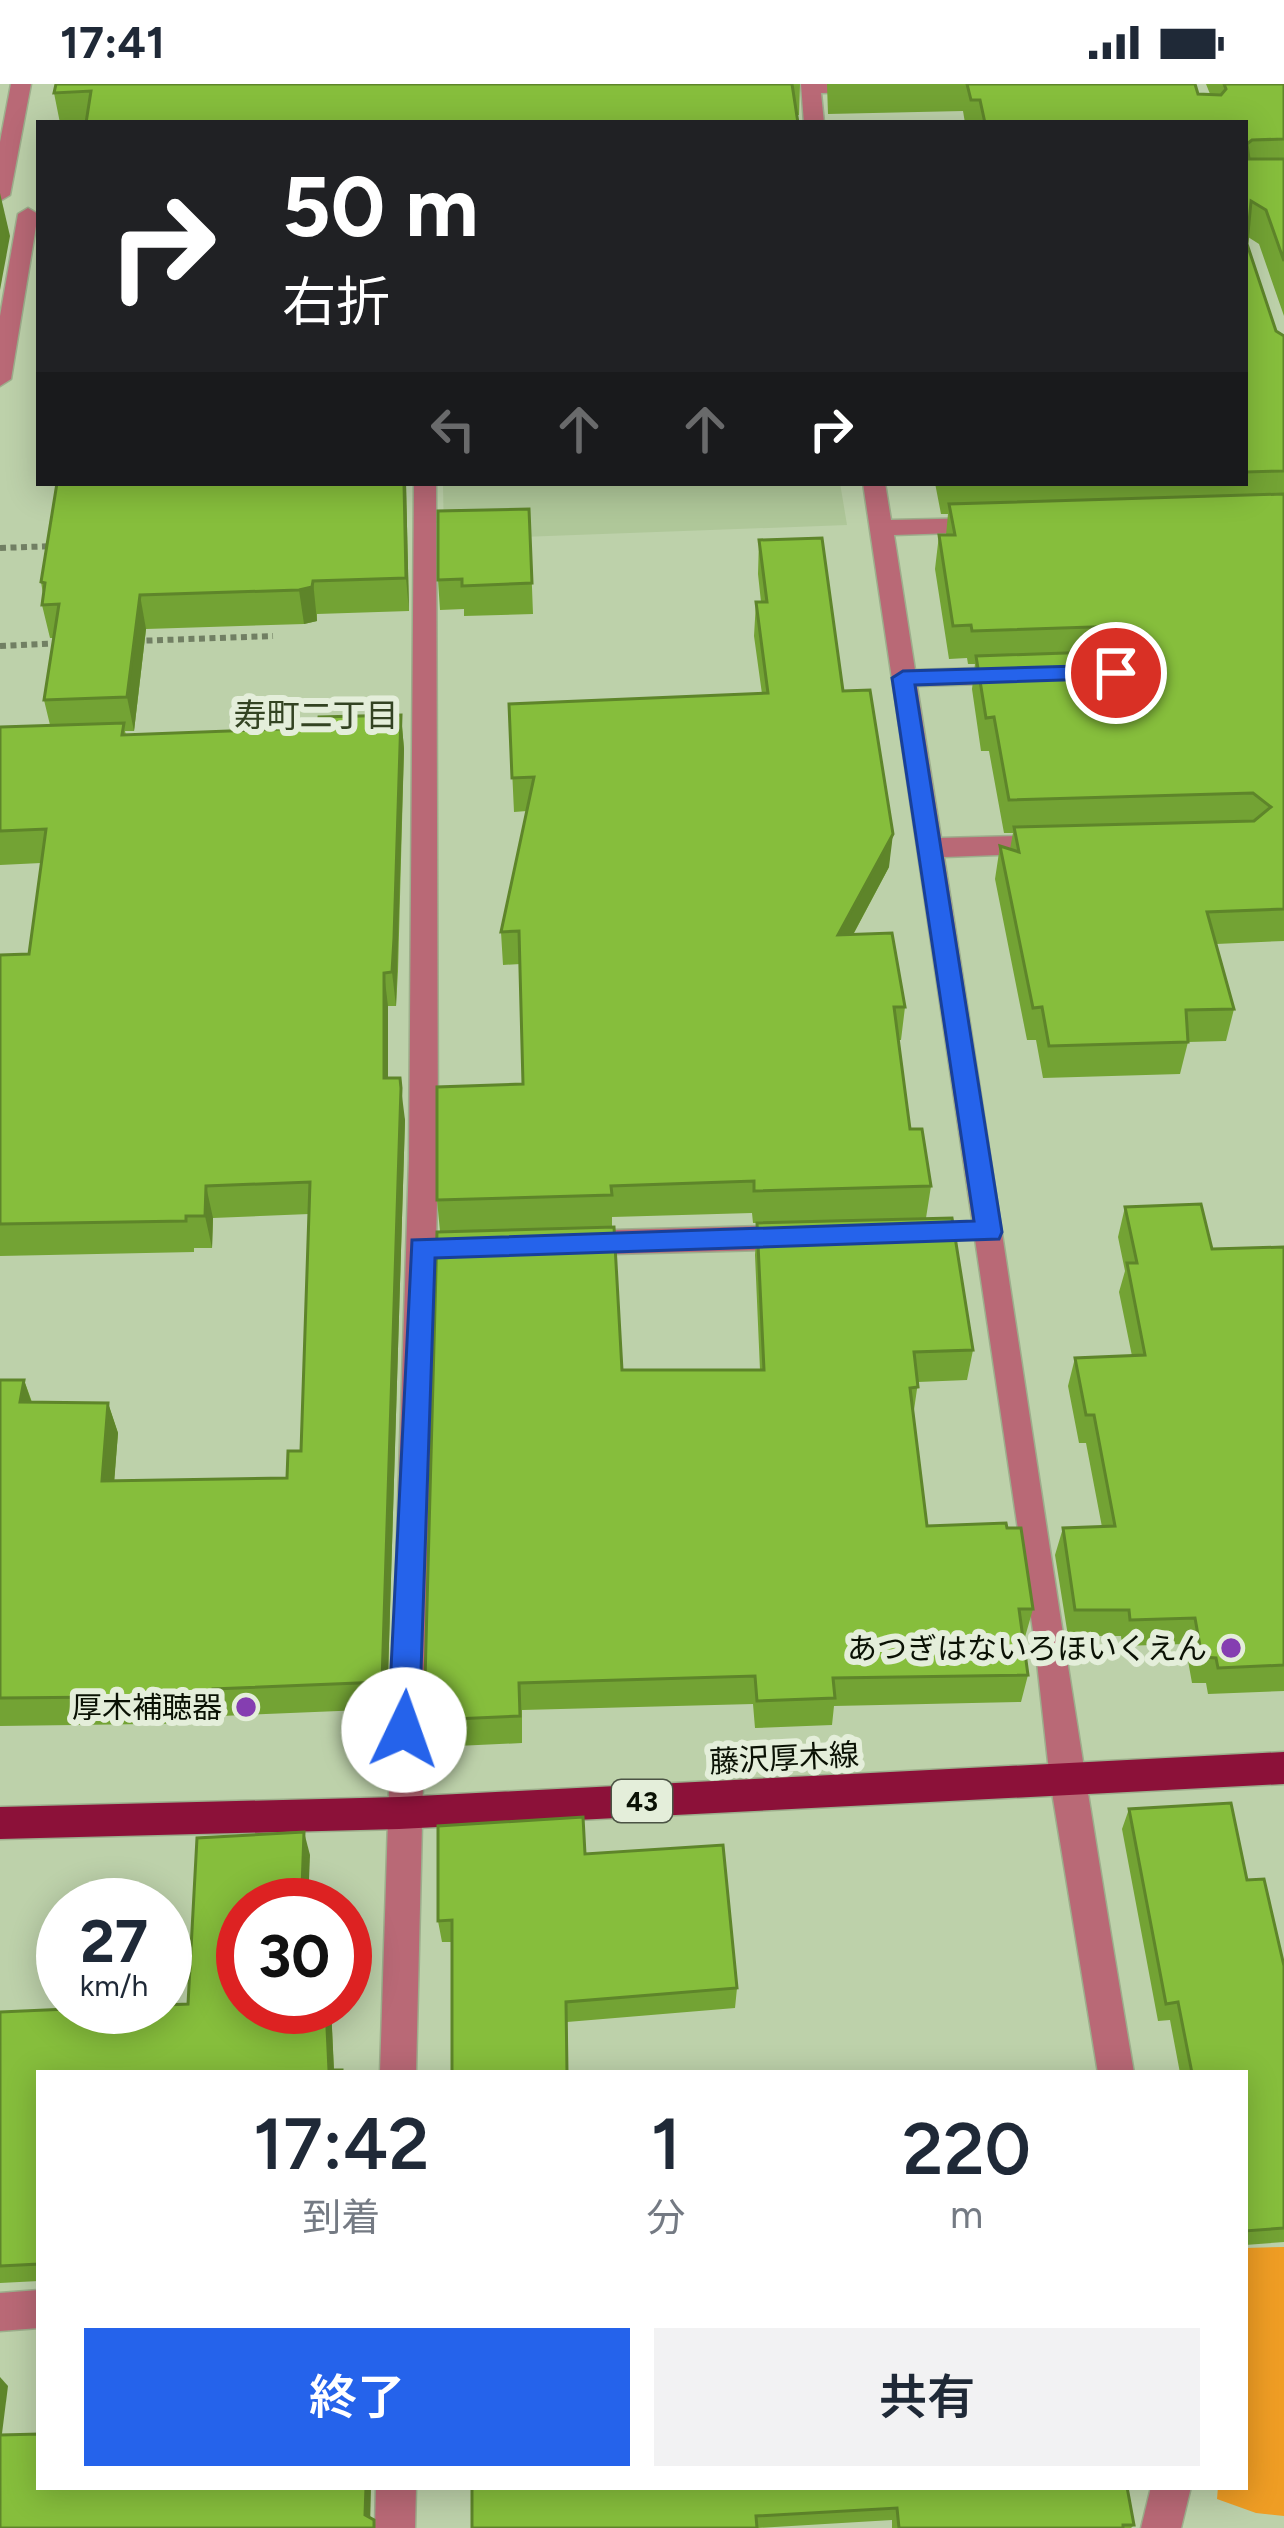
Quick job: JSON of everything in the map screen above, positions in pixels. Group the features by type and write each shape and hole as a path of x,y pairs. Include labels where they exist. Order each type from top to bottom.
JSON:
{"main road":[{"name":"藤沢厚木線","path":"0,1822 399,1813 1284,1768"}],"street":[{"path":"0,195 21,84"},
{"path":"815,120 811,86 877,86"},
{"path":"0,214 33,214 0,379"},
{"path":"8,334 36,333"},
{"path":"398,2070 399,1813 433,1247 413,735 425,486"},
{"path":"874,486 929,848 977,1232 1051,1644 1067,1780 1115,2070"},
{"path":"881,528 999,524"},
{"path":"903,678 1045,674"},
{"path":"929,848 1087,844"},
{"path":"540,1244 824,1236"},
{"path":"0,2312 36,2309"},
{"path":"395,2528 396,2490"},
{"path":"1161,2528 1170,2490"}],"path":[{"path":"0,548 70,546"},
{"path":"114,642 273,636"},
{"path":"0,646 68,643"}],"shaded area":[{"path":"443,486 840,486 847,525 444,540"},
{"path":"1284,2247 1284,2516 1256,2513 1217,2499 1218,2490 1248,2490 1248,2248"}],"building":[{"path":"56,84 792,84 798,120 86,120 91,91 54,93"},
{"path":"967,84 1195,84 1198,94 1221,95 1224,84 1284,84 1284,139 1248,143 1248,120 984,120 980,100 971,100"},
{"path":"1248,152 1249,159 1284,159 1284,261 1266,210 1251,201 1248,233"},
{"path":"1248,247 1276,331 1284,336 1284,471 1248,472"},
{"path":"57,486 404,486 406,578 313,581 312,587 299,590 140,595 127,697 44,700 59,604 42,605 45,583 41,582"},
{"path":"1284,494 1284,909 1207,912 1234,1009 1186,1010 1188,1042 1049,1046 1042,1007 1033,1008 1000,846 1019,852 1014,827 1254,821 1271,807 1253,793 1009,800 994,717 986,718 976,656 1123,651 1139,637 1122,626 972,631 971,625 953,626 939,535 955,535 949,504"},
{"path":"529,509 532,583 462,586 462,579 438,580 438,511"},
{"path":"822,538 843,691 870,690 893,834 838,935 892,933 905,1007 894,1007 910,1129 922,1129 931,1186 754,1191 754,1181 611,1186 612,1195 437,1200 437,1087 523,1084 519,931 501,932 534,777 512,778 509,704 768,693 756,602 767,602 759,540"},
{"path":"401,715 392,972 384,973 384,1078 400,1078 401,1088 382,1682 213,1689 213,1696 0,1698 0,1380 24,1380 20,1402 108,1403 102,1481 287,1478 288,1451 301,1451 310,1182 206,1186 205,1216 186,1216 186,1221 0,1224 0,955 29,954 46,829 0,831 0,727 124,723 122,735 309,728 318,726 319,717"},
{"path":"1201,1204 1212,1249 1284,1247 1284,1665 1218,1668 1216,1658 1202,1657 1195,1618 1130,1620 1129,1610 1075,1610 1063,1528 1115,1526 1094,1415 1086,1415 1075,1358 1145,1355 1127,1263 1137,1263 1125,1207"},
{"path":"952,1218 973,1350 914,1352 918,1387 910,1388 927,1526 1006,1523 1007,1528 1021,1528 1033,1609 1019,1609 1028,1675 833,1678 835,1698 757,1701 755,1676 519,1683 520,1716 431,1720 431,1680 425,1680 437,1232 614,1227 622,1370 764,1370 757,1223"},
{"path":"1231,1803 1247,1880 1264,1879 1284,1966 1284,2228 1248,2231 1248,2070 1191,2070 1178,2002 1166,2004 1129,1809"},
{"path":"583,1817 585,1854 723,1845 737,1988 566,2002 567,2070 452,2070 452,1920 438,1921 438,1826"},
{"path":"304,1832 302,1878 216,1878 216,2034 327,2034 329,2070 36,2070 36,2264 0,2266 0,2012 36,2010 36,2034 192,2034 197,1838"},
{"path":"36,2434 36,2490 366,2490 365,2515 374,2520 374,2528 0,2528 0,2435"},
{"path":"472,2490 1128,2490 1134,2525 899,2528 897,2508 756,2516 757,2528 472,2528"}],"place":[{"name":"あつぎはないろほいくえん","path":"1231,1648"},
{"name":"厚木補聴器","path":"246,1707"}],"district":[{"name":"寿町二丁目","path":"316,715"}],"route":[{"path":"404,1730 422,1248 989,1232 903,678 1116,673"}]}
